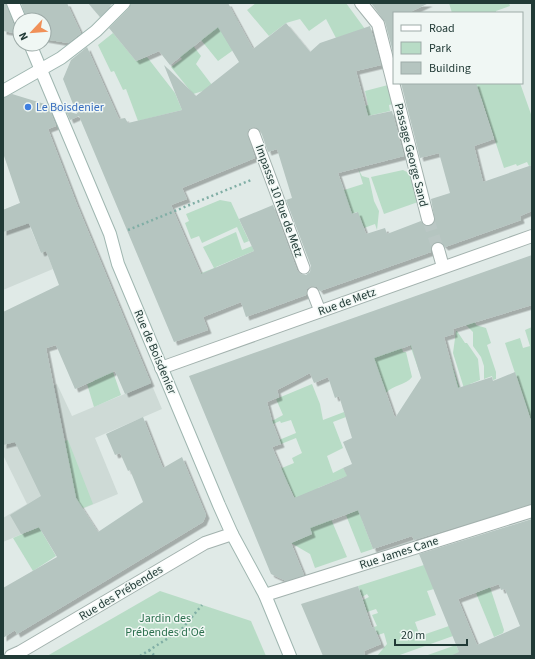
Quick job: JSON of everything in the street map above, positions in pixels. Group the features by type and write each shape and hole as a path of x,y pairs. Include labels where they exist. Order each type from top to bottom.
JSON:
{"street":[{"path":"3,91 61,58 96,31 124,3"},
{"name":"Passage George Sand","path":"361,3 378,24 393,82"},
{"name":"Rue de Boisdenier","path":"33,52 110,234 118,264 232,534 265,596 290,656"},
{"name":"Passage George Sand","path":"393,84 428,219"},
{"name":"Rue de Metz","path":"162,368 532,236"},
{"path":"438,249 443,268"},
{"name":"Rue James Cane","path":"265,596 532,511"},
{"name":"Rue des Prébendes","path":"11,656 206,543 232,534"}],"lane":[{"name":"Impasse 10 Rue de Metz","path":"254,134 304,268"},
{"path":"313,293 320,311"}],"path":[{"path":"124,232 269,172"},
{"path":"140,656 181,630 202,605"},
{"path":"149,650 155,656"}],"shaded area":[{"path":"20,203 41,253 46,251 53,269 3,290 3,210"},
{"path":"151,383 162,409 95,438 118,494 3,542 3,518 27,504 3,455 3,406 57,384 72,416"}],"green space":[{"path":"227,3 238,21 232,25 232,51 218,61 201,40"},
{"path":"256,3 346,3 365,29 336,38 326,19 309,31 300,19 286,23 269,36 247,10"},
{"path":"449,3 509,3 510,6 496,12 452,12"},
{"path":"113,33 136,61 147,57 175,93 182,110 138,121 126,89 123,90 114,71 111,72 98,45"},
{"path":"188,39 201,56 196,64 212,85 210,89 193,94 171,67 182,59 174,49"},
{"path":"430,84 520,84 532,117 532,165 529,166 527,162 517,166 516,164 504,168 481,98"},
{"path":"388,85 393,104 389,105 390,111 368,116 365,106 368,105 365,91"},
{"path":"358,168 362,176 369,178 374,201 379,211 377,230 375,224 364,228 357,212 349,215 306,202 363,184"},
{"path":"403,170 411,174 418,202 384,214 371,177"},
{"path":"220,200 231,202 249,241 244,243 237,227 202,243 199,236 191,239 185,223 189,221 186,214"},
{"path":"236,232 242,250 252,246 254,251 216,267 219,275 199,274 214,268 203,247"},
{"path":"475,322 476,325 486,328 491,343 487,345 496,372 496,379 493,380 492,376 484,379 484,366 481,357 473,346 473,332 466,325"},
{"path":"532,327 532,424 505,343 520,338 523,348 530,346 525,330"},
{"path":"456,331 465,343 467,343 478,359 480,380 470,384 496,451 440,365 419,371 410,345 417,343 439,363 450,359 464,400 467,398 453,353"},
{"path":"402,348 403,352 406,352 412,377 386,393 383,384 351,359"},
{"path":"112,369 121,395 94,407 87,384 94,381 90,371"},
{"path":"312,384 320,404 323,420 344,412 346,417 333,422 343,448 327,456 333,473 343,468 347,475 380,513 362,520 373,549 361,553 346,515 358,510 345,477 318,488 347,557 315,568 310,554 291,543 312,534 288,484 265,475 294,463 292,458 302,453 296,438 281,444 279,440 296,433 291,420 281,423 280,421 273,424 272,421 283,415 276,399"},
{"path":"68,440 93,504 78,510 64,441"},
{"path":"39,527 56,556 33,571 13,538"},
{"path":"424,565 434,589 427,591 436,615 415,622 420,636 449,626 453,636 397,656 377,656 387,644 384,633 378,635 374,627 377,626 372,615 378,613 376,609 367,612 363,600 369,597 367,594 362,597 358,586"},
{"path":"490,587 504,630 503,633 494,637 476,593"},
{"name":"Jardin des Prébendes d'Oé","path":"160,591 251,621 266,656 47,656"},
{"path":"456,645 461,656 425,656"}],"building":[{"path":"3,3 6,3 12,20 12,33 3,31"},
{"path":"21,3 67,3 81,33 68,43 52,40 52,12 24,12"},
{"path":"88,3 113,3 100,17"},
{"path":"131,3 228,3 253,49 286,23 310,52 320,43 370,26 381,65 356,71 368,116 392,111 404,156 338,173 352,214 358,212 366,234 385,228 387,234 421,221 426,226 430,226 435,221 431,199 450,193 439,153 420,158 401,84 476,84 494,139 474,146 483,182 532,165 532,211 520,216 521,220 445,247 440,242 436,242 431,247 431,252 320,291 317,287 311,286 307,289 306,295 246,317 241,302 203,317 208,330 174,342 79,116 70,120 66,111 77,114 63,79 71,60 87,47 119,119 125,118 128,123 182,110 164,65 196,96 239,62 218,27 170,65 159,51 136,61 109,28 129,8","holes":["255,127 261,132 268,152 277,149 292,198 286,200 311,266 310,272 306,275 300,274 297,270 273,205 239,219 254,251 201,274 171,205 187,199 182,188 255,158 247,133 249,129"]},
{"path":"371,3 429,3 410,12 393,12 393,52 385,22"},
{"path":"12,94 48,105 56,126 48,129 76,202 151,383 125,394 115,371 75,389 56,345 46,348 76,498 98,532 143,502 130,470 128,471 120,453 115,455 106,434 143,417 163,468 182,457 206,515 203,522 17,634 15,630 3,638 3,588 57,557 39,527 21,534 10,515 41,496 15,442 3,445 3,312 59,285 46,251 41,253 29,223 3,232 3,210 20,203 3,153 3,98"},
{"path":"532,255 532,305 453,329 454,334 444,337 458,388 492,377 493,381 515,372 532,424 532,504 414,540 412,536 373,549 358,510 310,528 312,534 291,543 304,575 286,581 271,574 189,376","holes":["411,345 421,378 395,418 374,358","310,373 314,383 328,377 335,398 339,396 352,438 343,442 352,464 343,468 347,476 294,498 272,447 281,444 272,421 267,402 279,397 277,390"]},
{"path":"532,519 532,656 450,656 459,652 419,554","holes":["499,584 501,590 505,589 520,626 477,645 458,599"]},
{"path":"358,586 372,628 374,627 381,644 364,651 365,656 323,656 301,604"}],"tunnel":[{"path":"428,219 438,249"}],"place":[{"name":"Le Boisdenier","path":"28,107"}]}
